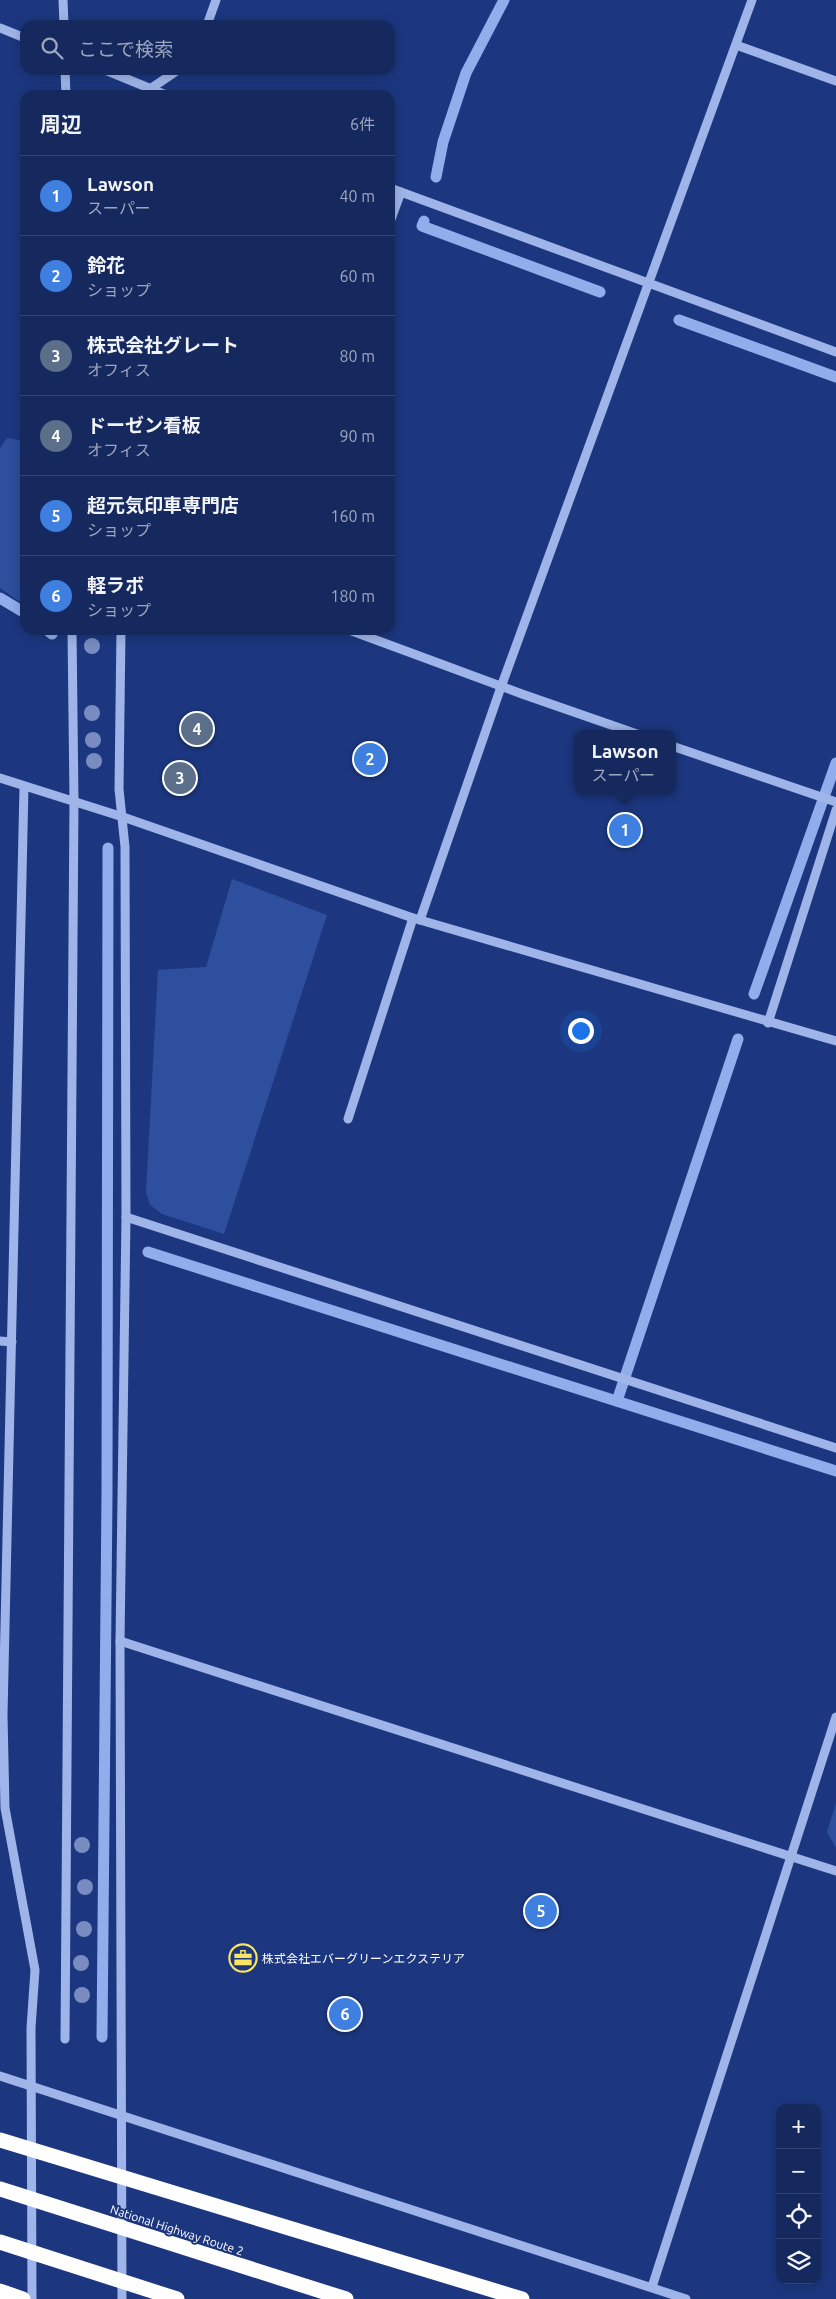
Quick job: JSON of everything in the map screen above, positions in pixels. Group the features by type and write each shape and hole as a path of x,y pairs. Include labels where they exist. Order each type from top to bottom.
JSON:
{"highway":[{"path":"0,2140 522,2299"},
{"name":"National Highway Route 2","path":"0,2189 346,2299"},
{"path":"0,2242 177,2299"},
{"path":"0,2291 23,2299"}],"street":[{"path":"63,0 64,20"},
{"path":"209,20 216,0"},
{"path":"348,1119 417,919 752,0"},
{"path":"0,28 20,36"},
{"path":"736,45 836,81"},
{"path":"65,75 66,90"},
{"path":"117,75 150,89 171,75"},
{"path":"395,190 836,352"},
{"path":"395,208 401,192"},
{"path":"65,2039 74,801 72,635"},
{"path":"121,635 119,789 125,847 126,1217 120,1641 123,2059 120,2116 122,2299"},
{"path":"362,635 501,687 625,730"},
{"path":"676,747 832,801"},
{"path":"0,778 123,817 417,919 768,1023 836,1041"},
{"path":"24,787 2,1715 5,1808 35,1970 31,2028 32,2299"},
{"path":"768,1023 836,810"},
{"path":"126,1217 836,1448"},
{"path":"0,1341 12,1342"},
{"path":"120,1641 836,1871"},
{"path":"652,2287 836,1717"},
{"path":"0,2076 686,2299"}],"shaded area":[{"path":"7,438 20,440 20,602 0,588 0,448"},
{"path":"232,879 327,915 224,1234 162,1214 150,1205 146,1192 158,970 206,967"},
{"path":"836,1803 836,1848 827,1832"}],"waterway":[{"path":"436,177 443,142 466,73 504,0"},
{"path":"424,221 422,226 600,292"},
{"path":"679,320 836,377"},
{"path":"0,598 20,610"},
{"path":"754,994 836,763"},
{"path":"102,2037 107,1494 108,848"},
{"path":"617,1401 738,1039"},
{"path":"148,1252 836,1471"}],"place":[{"name":"ドーゼン看板","path":"197,729"},
{"name":"鈴花","path":"370,759"},
{"name":"株式会社グレート","path":"180,778"},
{"name":"Lawson","path":"625,830"},
{"name":"超元気印車専門店","path":"541,1911"},
{"name":"株式会社エバーグリーンエクステリア","path":"243,1958"},
{"name":"軽ラボ","path":"345,2014"}]}
